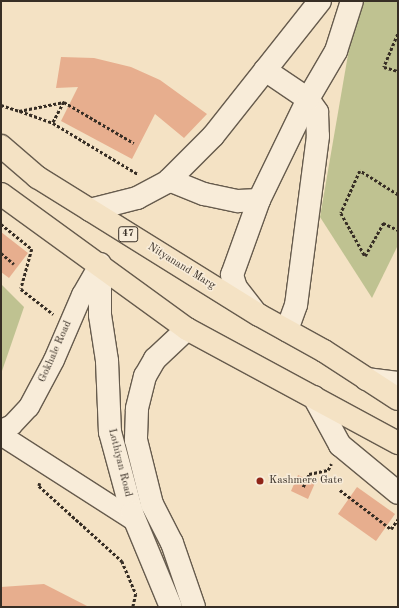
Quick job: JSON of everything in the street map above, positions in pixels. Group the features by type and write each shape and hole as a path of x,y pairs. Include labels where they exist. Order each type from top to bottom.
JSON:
{"main road":[{"path":"90,210 137,198 163,183 213,136 320,1"},
{"path":"259,315 236,288 232,275 260,200 308,99 336,50 352,1"},
{"path":"265,70 308,99 317,112 318,136 296,305 287,330"},
{"name":"Nityanand Marg","path":"1,146 38,177 259,315 287,330 398,399"},
{"path":"163,183 238,201 260,200"},
{"path":"1,194 100,264 187,329 398,443"},
{"name":"Lothiyan Road","path":"100,264 100,315 107,362 110,432 135,521 171,607"},
{"name":"Lothiyan Road","path":"187,329 155,359 145,376 137,409 136,440 152,504 172,543 194,607"},
{"name":"Nityanand Marg","path":"366,379 398,383"},
{"path":"314,397 340,445 398,493"}],"street":[{"name":"Gokhale Road","path":"1,430 12,425 28,407 54,360 67,326 100,264"},
{"path":"1,435 135,521"}],"path":[{"path":"398,34 384,67 398,71"},
{"path":"53,123 64,102"},
{"path":"19,111 64,102 134,143"},
{"path":"1,105 53,123 163,183"},
{"path":"398,195 360,171 341,213 365,256 383,223 398,230"},
{"path":"1,224 32,249 21,289 67,326"},
{"path":"1,253 14,264"},
{"path":"303,487 309,474 328,470 340,445"},
{"path":"48,464 39,486 122,561 136,594 133,607"},
{"path":"340,490 391,529 398,519"}],"green space":[{"path":"365,1 398,1 398,245 372,298 320,217 355,14"},
{"path":"1,284 24,307 1,374"}],"building":[{"path":"61,57 94,58 131,67 160,80 207,114 184,138 155,114 132,159 61,121 78,87 56,88"},
{"path":"1,232 28,253 9,278 1,272"},
{"path":"298,475 315,483 308,499 291,491"},
{"path":"357,487 395,514 376,541 338,514"},
{"path":"44,584 89,607 1,607 1,587"}],"place":[{"name":"Kashmere Gate","path":"260,481"}]}
